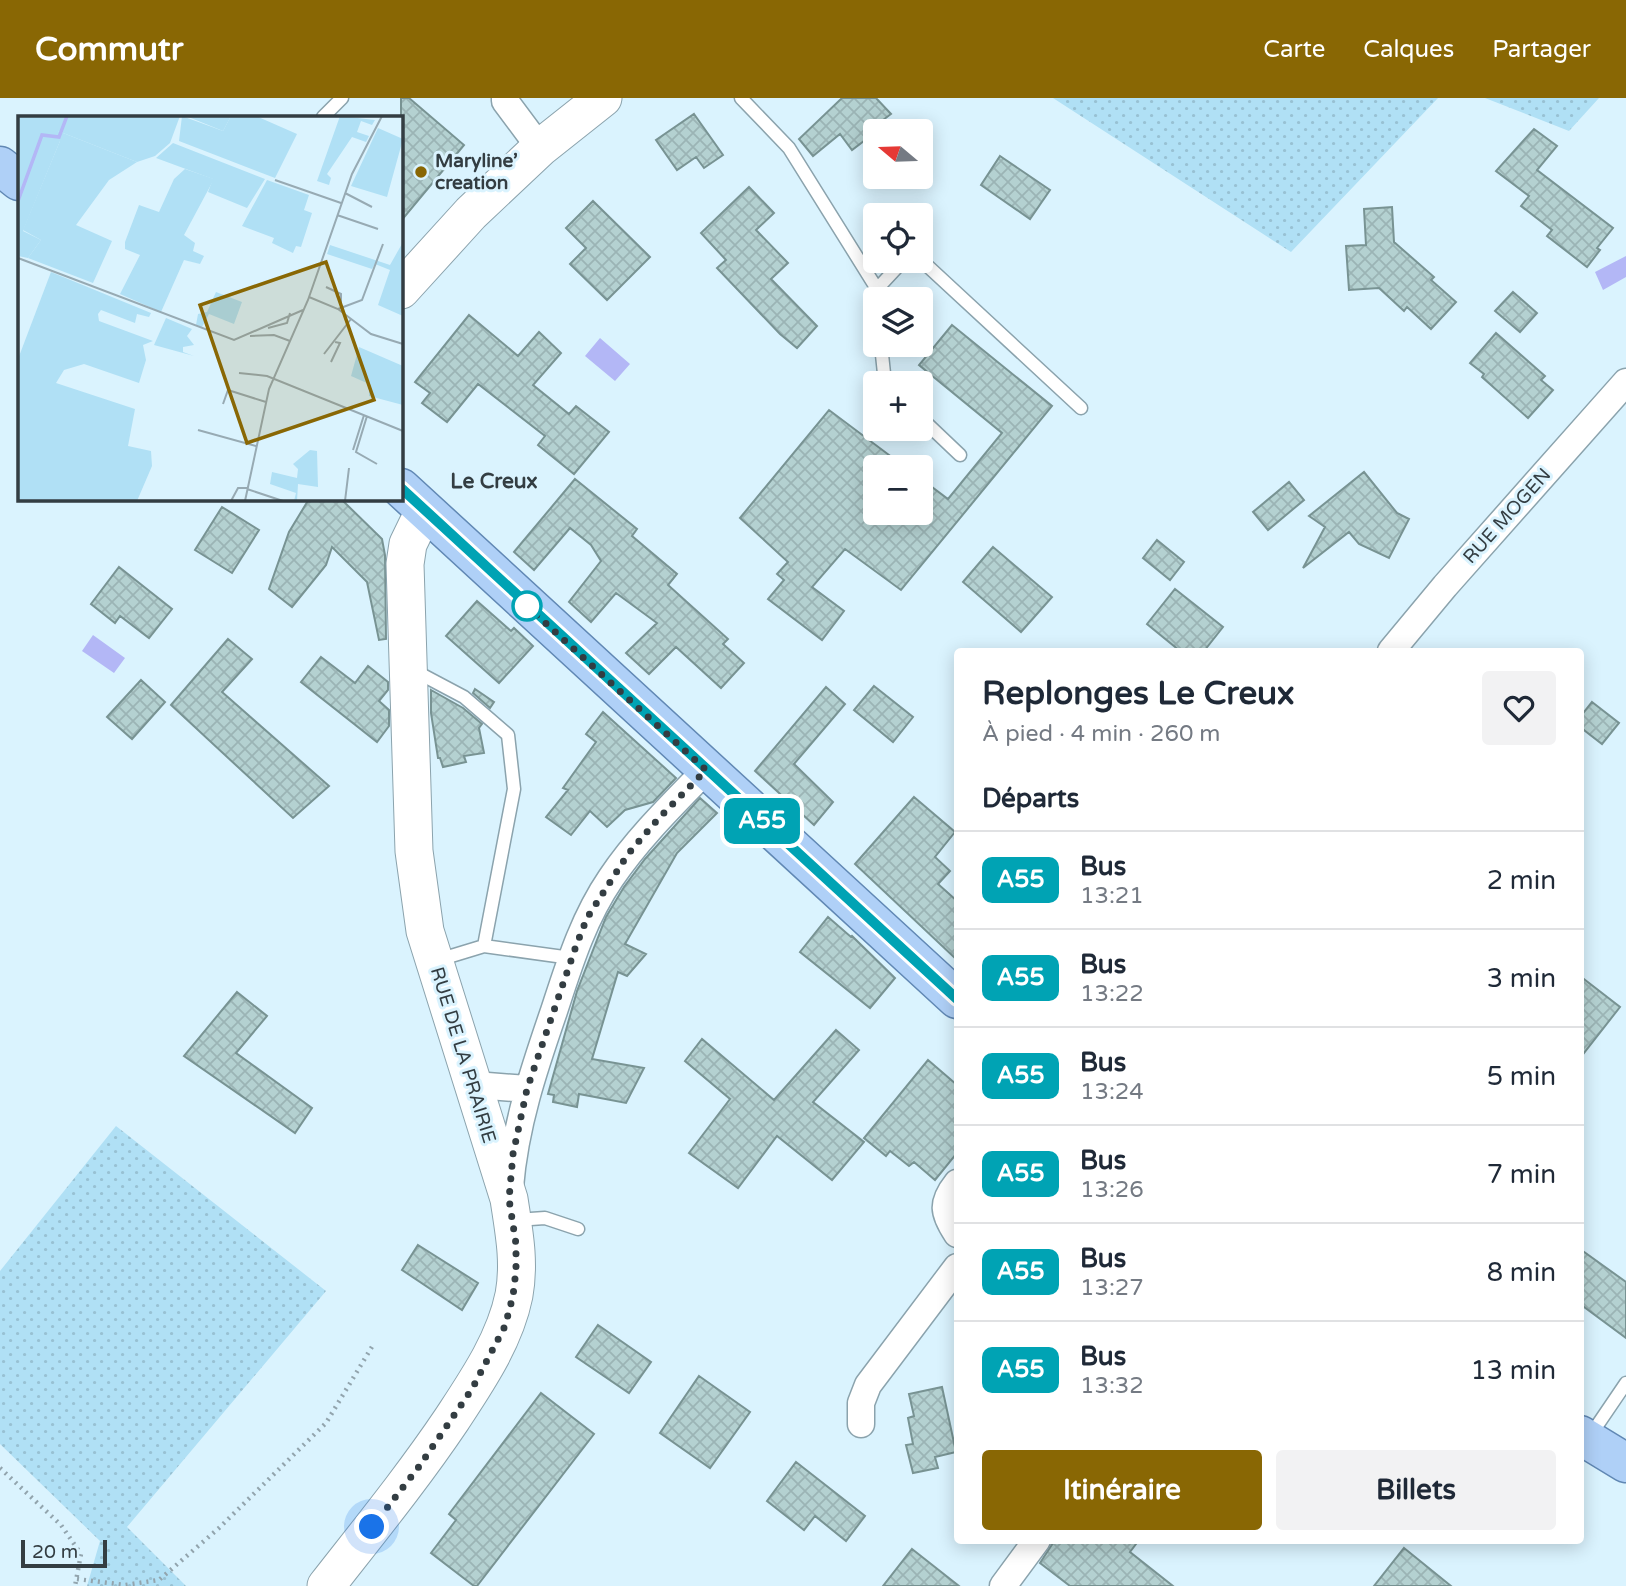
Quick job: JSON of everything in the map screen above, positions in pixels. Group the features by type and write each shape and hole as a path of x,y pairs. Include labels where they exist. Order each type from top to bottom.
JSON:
{"main road":[{"path":"0,166 18,180"},
{"path":"413,500 954,996"},
{"path":"1584,1437 1626,1463"}],"street":[{"path":"402,289 471,213 540,148 603,98"},
{"path":"503,99 540,148"},
{"name":"RUE MOGEN","path":"1393,648 1626,382"},
{"name":"RUE DE LA PRAIRIE","path":"326,1586 418,1468 472,1389 505,1326 513,1296 516,1244 511,1210 475,1086 425,931 414,851 405,564 413,500"},
{"path":"511,1210 513,1154 527,1089 587,918 616,871 659,818 706,770"},
{"path":"475,1086 527,1089"},
{"path":"954,1186 945,1206 947,1219 954,1230"},
{"path":"861,1424 861,1403 868,1385 954,1271"},
{"path":"1003,1586 1034,1544"}],"lane":[{"path":"324,116 342,98"},
{"path":"741,98 789,148 874,287"},
{"path":"933,271 1081,408"},
{"path":"883,287 894,273"},
{"path":"933,429 960,455"},
{"path":"410,669 464,697 508,735 514,789 484,946"},
{"path":"435,961 484,946 571,958"},
{"path":"511,1210 578,1228"},
{"path":"1584,1437 1626,1383"}],"path":[{"path":"78,1579 125,1585 159,1580 219,1528 326,1423 373,1346"},
{"path":"0,1468 61,1525 80,1554 75,1586"}],"shaded area":[{"path":"1053,98 1438,98 1291,252"},
{"path":"1485,98 1599,98 1569,131"},
{"path":"116,1126 326,1291 127,1527 186,1586 87,1586 100,1541 0,1444 0,1271"}],"water":[{"path":"1626,256 1626,277 1603,290 1595,272"},
{"path":"600,338 630,364 615,381 585,356"},
{"path":"93,635 125,658 114,673 82,651"}],"building":[{"path":"401,98 409,98 464,145 402,220 402,116"},
{"path":"842,98 876,98 891,114 884,119 863,119 863,142 852,150 840,134 813,156 799,139"},
{"path":"694,114 723,155 704,168 696,157 677,170 656,140"},
{"path":"1534,129 1557,146 1537,170 1613,228 1597,248 1600,250 1587,267 1547,236 1552,230 1521,206 1529,196 1496,171"},
{"path":"1000,156 1050,190 1030,219 981,185"},
{"path":"749,187 774,213 756,230 788,263 771,279 817,326 797,348 780,334 717,268 726,260 701,233"},
{"path":"593,201 650,257 607,300 570,264 586,248 566,228"},
{"path":"1392,207 1394,242 1434,277 1431,280 1456,302 1431,329 1407,307 1404,311 1379,288 1349,290 1346,246 1366,245 1364,209"},
{"path":"1513,292 1537,313 1520,332 1495,311"},
{"path":"469,315 518,356 539,332 561,353 533,385 569,414 576,406 609,432 574,474 538,445 545,436 478,384 447,422 422,403 430,393 415,382"},
{"path":"952,325 1052,406 901,590 845,549 812,587 844,611 822,640 768,599 784,580 777,574 788,562 740,518 829,410 863,436 863,441 870,441 889,455 863,455 863,525 933,525 933,488 948,499 1002,433 933,376 933,371 926,371 919,365 926,357 933,357 933,348"},
{"path":"1496,333 1545,376 1541,380 1553,390 1528,418 1470,363"},
{"path":"1364,472 1397,513 1409,519 1389,558 1359,544 1349,532 1303,568 1325,527 1309,516"},
{"path":"575,479 637,529 632,536 677,574 668,585 728,639 723,644 744,663 721,688 676,647 649,674 626,653 657,623 616,593 591,622 569,602 601,561 591,545 570,528 534,570 514,552"},
{"path":"1289,482 1304,500 1268,530 1253,512"},
{"path":"308,500 342,500 382,539 385,555 386,639 379,640 367,582 332,547 326,565 292,607 269,589 289,532"},
{"path":"222,507 259,530 232,573 195,550"},
{"path":"1157,540 1184,562 1170,580 1143,558"},
{"path":"993,547 1052,597 1021,632 963,582"},
{"path":"119,567 172,609 149,638 120,616 115,623 91,604"},
{"path":"1175,589 1223,627 1206,648 1176,648 1147,624"},
{"path":"477,601 511,631 514,628 533,646 499,683 446,636"},
{"path":"228,639 252,659 222,692 329,786 293,818 171,705"},
{"path":"321,657 355,683 368,666 388,682 388,690 379,701 389,710 389,726 377,742 301,682"},
{"path":"141,680 165,702 132,739 107,717"},
{"path":"874,686 913,717 893,742 854,710"},
{"path":"826,687 845,704 794,764 833,802 814,825 755,771"},
{"path":"475,689 494,702 490,708 473,693"},
{"path":"431,690 463,708 482,724 479,728 484,753 464,756 466,762 443,767 438,758 431,713"},
{"path":"1592,702 1619,723 1602,744 1584,730 1584,712"},
{"path":"603,712 676,778 653,802 625,810 607,827 590,811 571,835 546,817 568,790 563,788 596,742 586,734"},
{"path":"914,797 954,831 935,857 950,871 938,884 954,898 954,957 855,864"},
{"path":"700,798 717,813 677,853 625,944 646,954 627,976 618,972 592,1059 644,1068 626,1103 579,1094 577,1107 553,1102 554,1095 548,1094 577,991 606,917 645,859"},
{"path":"828,917 852,936 895,978 870,1008 800,952"},
{"path":"1584,979 1620,1007 1584,1053"},
{"path":"237,992 267,1016 236,1053 312,1108 295,1133 184,1056"},
{"path":"836,1030 859,1050 813,1102 864,1142 832,1180 777,1136 738,1188 689,1153 730,1099 685,1061 702,1039 774,1100"},
{"path":"928,1060 954,1082 954,1157 935,1180 914,1162 909,1166 890,1151 886,1156 864,1138"},
{"path":"418,1245 478,1283 462,1310 402,1270"},
{"path":"1584,1252 1626,1282 1626,1338 1584,1307"},
{"path":"598,1325 651,1362 629,1393 576,1357"},
{"path":"699,1376 750,1412 710,1468 660,1433"},
{"path":"942,1387 954,1452 935,1457 938,1468 913,1473 906,1445 913,1444 908,1418 914,1416 909,1394"},
{"path":"541,1393 594,1434 477,1586 474,1586 431,1553 456,1520 449,1514"},
{"path":"796,1462 865,1516 846,1541 815,1516 804,1530 767,1501"},
{"path":"1052,1544 1136,1544 1130,1552 1173,1586 1070,1586 1040,1563"},
{"path":"1404,1548 1451,1586 1374,1586"},
{"path":"912,1549 959,1586 883,1586"}],"bus line":[{"name":"A55","path":"402,489 954,996"}],"place":[{"name":"Maryline’ creation","path":"421,172"}],"district":[{"name":"Le Creux","path":"494,481"}],"route":[{"path":"372,1527 418,1468 472,1389 505,1326 516,1270 516,1244 509,1199 520,1116 587,918 628,854 706,770 527,606"}]}
